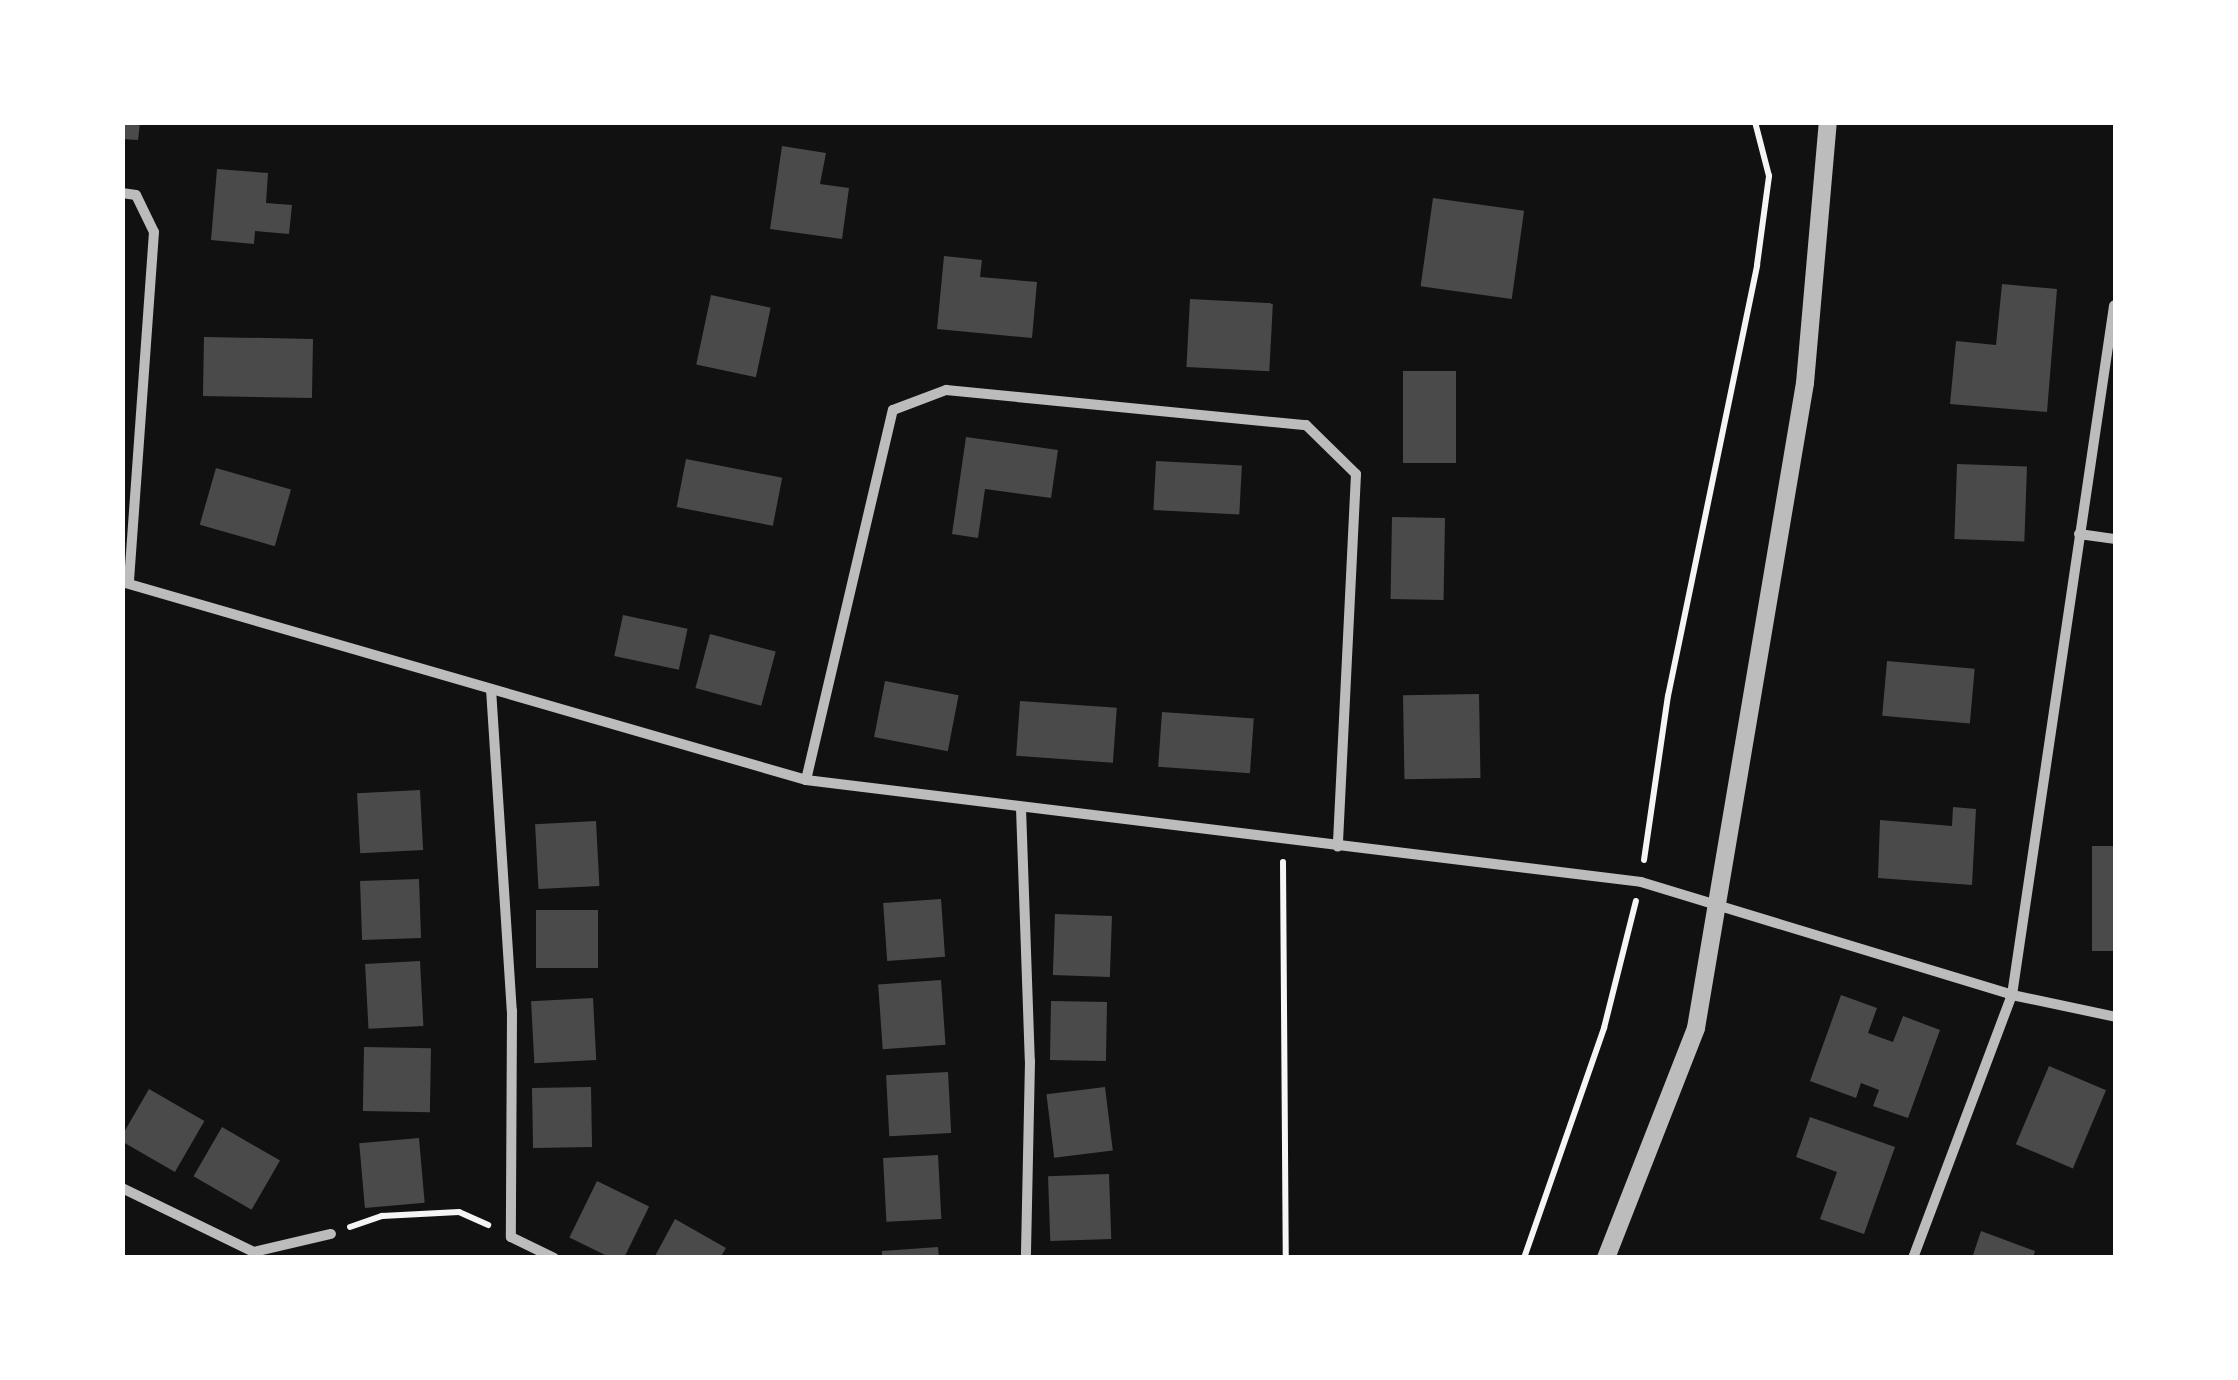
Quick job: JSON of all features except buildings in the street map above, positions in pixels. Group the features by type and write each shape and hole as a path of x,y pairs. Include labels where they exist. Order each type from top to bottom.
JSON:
{"street":[{"path":"1606,1258 1696,1028 1804,383 1828,122"},
{"path":"122,193 136,195 154,232 126,583 806,780 1641,882 1720,902 2012,995 2116,1017"},
{"path":"1914,1258 2012,995 2114,306"},
{"path":"806,780 893,410 946,390 1306,425 1356,474 1338,846"},
{"path":"2078,534 2116,539"},
{"path":"491,690 512,1010 511,1237 554,1258"},
{"path":"1021,808 1030,1061 1026,1258"},
{"path":"122,1188 254,1252 331,1234"}],"path":[{"path":"1524,1258 1604,1028 1641,882 1668,696 1757,265 1768,176 1755,122"},
{"path":"1282,841 1286,1258"},
{"path":"331,1234 382,1216 459,1212 511,1237"}]}
